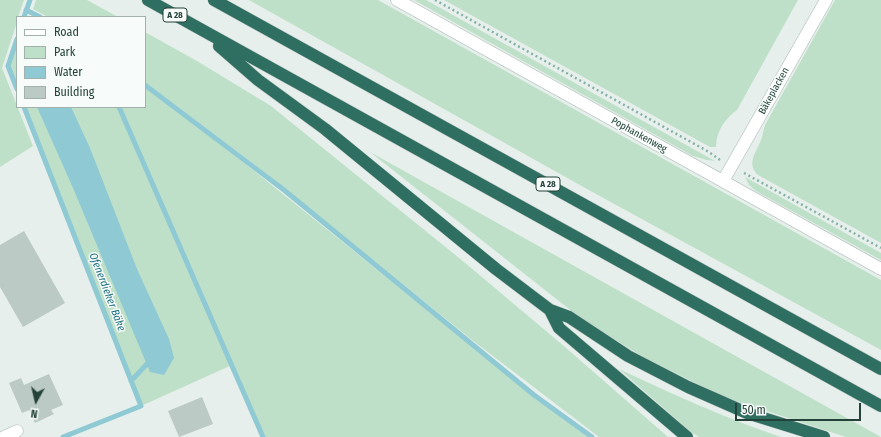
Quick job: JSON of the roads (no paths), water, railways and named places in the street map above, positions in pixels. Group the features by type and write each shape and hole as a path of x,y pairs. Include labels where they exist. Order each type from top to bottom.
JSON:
{"highway":[{"name":"A 28","path":"148,0 881,406"},
{"name":"A 28","path":"214,0 881,369"},
{"path":"201,30 258,80 325,128 496,269 550,310 569,317 628,356 688,387 747,413 824,437"},
{"path":"550,310 560,328 687,437"}],"street":[{"name":"Pophankenweg","path":"397,0 881,269"},
{"name":"Bäkeplacken","path":"723,181 826,0"},
{"path":"4,437 17,431"}],"water":[{"path":"37,108 71,108 90,148 137,269 169,339 174,358 164,375 150,372 73,188"}],"waterway":[{"name":"Ofenerdieker Bäke","path":"24,16 30,0"},
{"path":"26,10 38,16"},
{"name":"Ofenerdieker Bäke","path":"16,42 8,66 16,86"},
{"path":"146,86 284,190 534,395 592,437"},
{"name":"Ofenerdieker Bäke","path":"24,108 141,406 63,437"},
{"path":"119,108 263,437"},
{"path":"131,381 147,364"}]}
